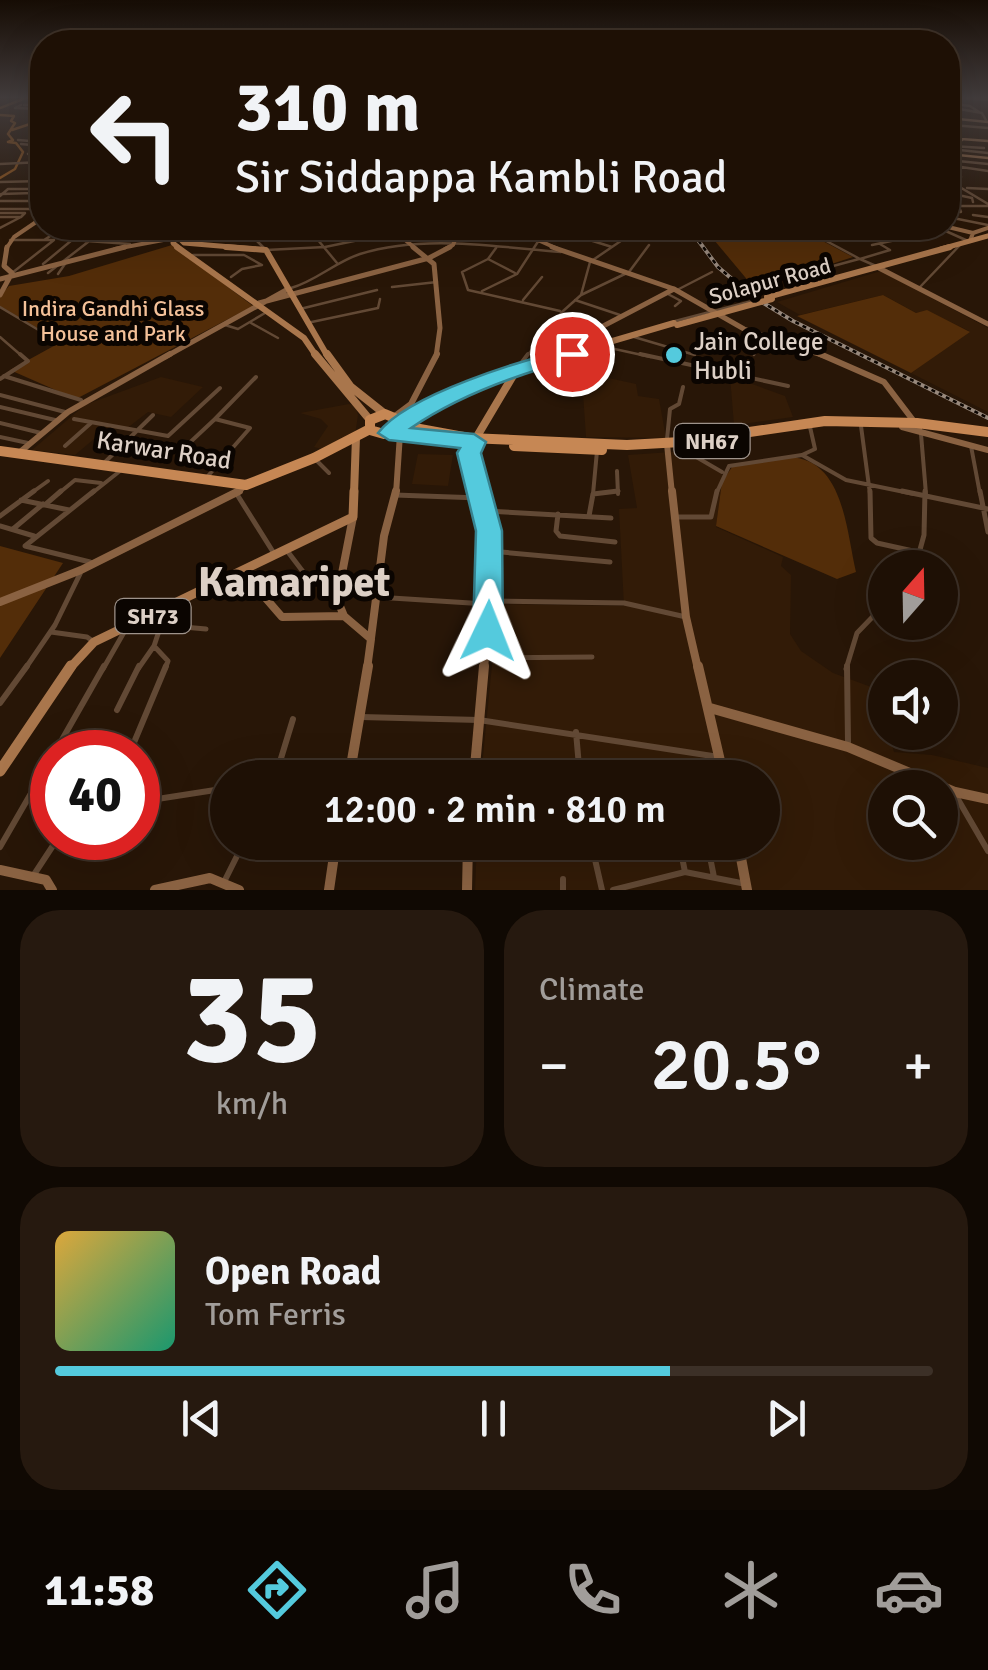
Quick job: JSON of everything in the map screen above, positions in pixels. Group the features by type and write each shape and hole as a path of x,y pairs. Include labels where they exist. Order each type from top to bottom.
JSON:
{"highway":[{"name":"NH67","path":"475,440 672,446 824,421 920,428"},
{"name":"NH67","path":"370,425 395,425"},
{"name":"NH67","path":"370,425 395,425 475,440 596,450 672,446 810,427 988,432"},
{"name":"Karwar Road","path":"0,451 24,447 204,481 246,485 314,458 356,437 370,425"}],"main road":[{"name":"Solapur Road","path":"878,267 970,238 988,238"},
{"name":"Solapur Road","path":"670,325 988,238"},
{"path":"178,240 188,256 308,341 370,425"},
{"path":"182,240 190,244 266,250 308,323 348,381 395,425"},
{"path":"538,361 670,325"},
{"path":"496,379 538,361 670,325"},
{"path":"475,440 517,370"},
{"path":"496,379 508,382"},
{"name":"NH67","path":"395,425 414,407 496,379"},
{"path":"353,517 356,437"},
{"name":"SH73","path":"0,771 71,666 94,642 127,627 160,619 353,517"}],"street":[{"path":"20,142 30,143"},
{"path":"960,142 987,152"},
{"path":"960,157 987,152"},
{"path":"960,156 987,152"},
{"path":"965,156 970,168"},
{"path":"0,164 30,164"},
{"path":"960,166 988,171"},
{"path":"0,182 30,181"},
{"path":"960,185 988,205"},
{"path":"967,188 988,190"},
{"path":"0,197 6,189 30,190"},
{"path":"960,191 972,192"},
{"path":"0,197 30,194"},
{"path":"960,196 980,200"},
{"path":"0,197 30,199"},
{"path":"960,206 988,205"},
{"path":"0,213 30,209"},
{"path":"0,213 25,212 0,228"},
{"path":"973,214 988,216"},
{"path":"960,220 988,226"},
{"path":"960,234 970,238 988,226"},
{"path":"12,275 3,262 3,250 11,239 30,228"},
{"path":"1,240 30,240"},
{"path":"2,291 12,275 54,240 44,240"},
{"path":"42,264 72,240 130,244"},
{"path":"48,273 90,240"},
{"path":"12,275 42,264 148,240"},
{"path":"0,278 150,240"},
{"path":"182,240 190,244"},
{"path":"256,240 266,250 325,247 359,240"},
{"path":"319,240 337,262"},
{"path":"407,240 429,258 436,282 440,328 436,359 414,407"},
{"path":"289,291 429,258 453,246 455,240"},
{"path":"479,292 517,274 536,240"},
{"path":"538,240 562,252 675,290 744,329 816,350 884,382 920,428 988,450"},
{"path":"589,240 612,247"},
{"path":"581,294 590,262 622,240"},
{"path":"824,240 988,324"},
{"path":"872,245 894,240"},
{"path":"0,437 24,447 81,400 225,326 258,303 310,282 337,262 412,244 562,252"},
{"path":"811,272 890,250 878,244"},
{"path":"920,288 960,245"},
{"path":"517,370 581,294 629,272 649,246"},
{"path":"496,248 488,260 462,272 468,290 562,312"},
{"path":"188,256 212,252 244,254 262,265 242,269 231,277"},
{"path":"488,260 517,274"},
{"path":"58,274 63,262"},
{"path":"538,361 712,272"},
{"path":"521,302 542,277"},
{"path":"392,286 436,282"},
{"path":"300,309 378,290"},
{"path":"666,293 681,301 675,306"},
{"path":"308,323 378,308 380,300"},
{"path":"575,300 620,316"},
{"path":"670,325 754,302"},
{"path":"670,325 754,302"},
{"path":"0,307 46,335"},
{"path":"225,326 238,329 269,310"},
{"path":"251,323 278,338"},
{"path":"754,354 763,334"},
{"path":"0,337 28,361 2,378"},
{"path":"634,337 694,356"},
{"path":"602,346 788,386"},
{"path":"222,460 184,448 256,377"},
{"path":"2,378 81,400"},
{"path":"37,380 37,390"},
{"path":"683,387 679,404 670,409 686,617 720,760"},
{"path":"74,419 136,432 171,434 220,388"},
{"path":"0,396 65,412"},
{"path":"0,407 54,420"},
{"path":"104,463 153,415"},
{"path":"204,481 250,428 215,419"},
{"path":"66,446 92,422"},
{"path":"0,423 41,433"},
{"path":"352,760 384,536 396,496 395,425"},
{"path":"860,426 870,484 873,541 910,550"},
{"path":"810,427 817,464"},
{"path":"920,428 926,495 922,550"},
{"path":"475,440 469,453 486,511 490,551 490,602 476,760"},
{"path":"672,446 722,472"},
{"path":"970,446 988,532"},
{"path":"678,517 711,517 722,472 738,464 802,456 816,449"},
{"path":"589,516 596,450"},
{"path":"802,456 832,475 986,509"},
{"path":"314,458 330,473"},
{"path":"95,563 26,550 36,536 126,466"},
{"path":"593,494 618,494 617,471"},
{"path":"13,529 75,480 104,484"},
{"path":"0,516 48,481"},
{"path":"0,602 82,570 246,485"},
{"path":"238,496 281,552 304,574 342,579"},
{"path":"396,496 480,498"},
{"path":"21,500 69,510"},
{"path":"0,506 8,510"},
{"path":"486,511 611,518"},
{"path":"558,514 556,531 560,536 615,542"},
{"path":"353,517 337,598 344,616 370,639"},
{"path":"0,526 36,536"},
{"path":"490,551 610,562"},
{"path":"0,702 76,592 82,570"},
{"path":"244,573 282,617 344,616"},
{"path":"376,597 624,603 686,617"},
{"path":"117,710 154,646 160,619 206,629"},
{"path":"848,747 851,648 857,633 868,622"},
{"path":"68,730 127,627"},
{"path":"50,632 88,637 94,642"},
{"path":"139,730 168,661 154,646"},
{"path":"486,658 592,657"},
{"path":"710,708 848,747 902,770"},
{"path":"361,717 479,720 719,757"},
{"path":"279,760 293,718"},
{"path":"576,732 578,760"},
{"path":"160,799 210,791"},
{"path":"958,793 988,799"},
{"path":"0,847 30,796"},
{"path":"958,805 988,851"},
{"path":"32,877 43,860"},
{"path":"224,882 235,860"},
{"path":"329,890 333,860"},
{"path":"467,890 468,860"},
{"path":"595,860 602,890"},
{"path":"683,860 685,872"},
{"path":"710,860 714,878"},
{"path":"613,890 685,872 746,887 741,860"},
{"path":"0,870 46,880 52,890"},
{"path":"563,880 563,890"},
{"path":"155,890 224,882 238,890"}],"shaded area":[{"path":"881,271 988,328 988,412 911,373 969,331 927,311 916,313 883,295 800,315 777,302"},
{"path":"572,370 636,384 638,396 659,399 666,438 586,437 583,393 564,388"},
{"path":"730,376 785,396 793,417 734,425"},
{"path":"161,377 203,387 171,417 148,412 126,429 107,428 75,455 32,450 85,405"},
{"path":"355,405 358,415 355,435 326,450 314,447 328,426 321,419 300,413"},
{"path":"686,451 723,475 716,527 783,557 781,566 791,575 790,634 801,651 833,673 868,686 868,750 932,755 988,768 988,890 475,890 476,860 780,860 780,760 483,760 498,604 624,606 619,509 637,508 628,455"},
{"path":"418,454 453,455 448,486 412,484"}],"green space":[{"path":"714,240 821,240 853,257 755,289"},
{"name":"Indira Gandhi Glass House and Park","path":"172,245 253,306 76,399 10,370 61,342 0,306 0,296 9,286 69,276"},
{"path":"883,295 916,313 927,310 970,332 911,373 797,316"},
{"path":"788,457 821,469 831,483 845,517 856,572 837,579 716,526 722,482 732,467"},
{"path":"0,546 63,563 0,658"}],"waterway":[{"path":"0,178 15,169 23,152 16,143 8,142 12,139"}],"railway":[{"path":"698,240 718,267 752,296 793,321 988,418"}],"place":[{"name":"Jain College Hubli","path":"674,355"}],"district":[{"name":"Kamaripet","path":"294,582"}],"route":[{"path":"488,631 489,531 469,453 474,442 389,433 431,404 534,363 572,354"}]}
